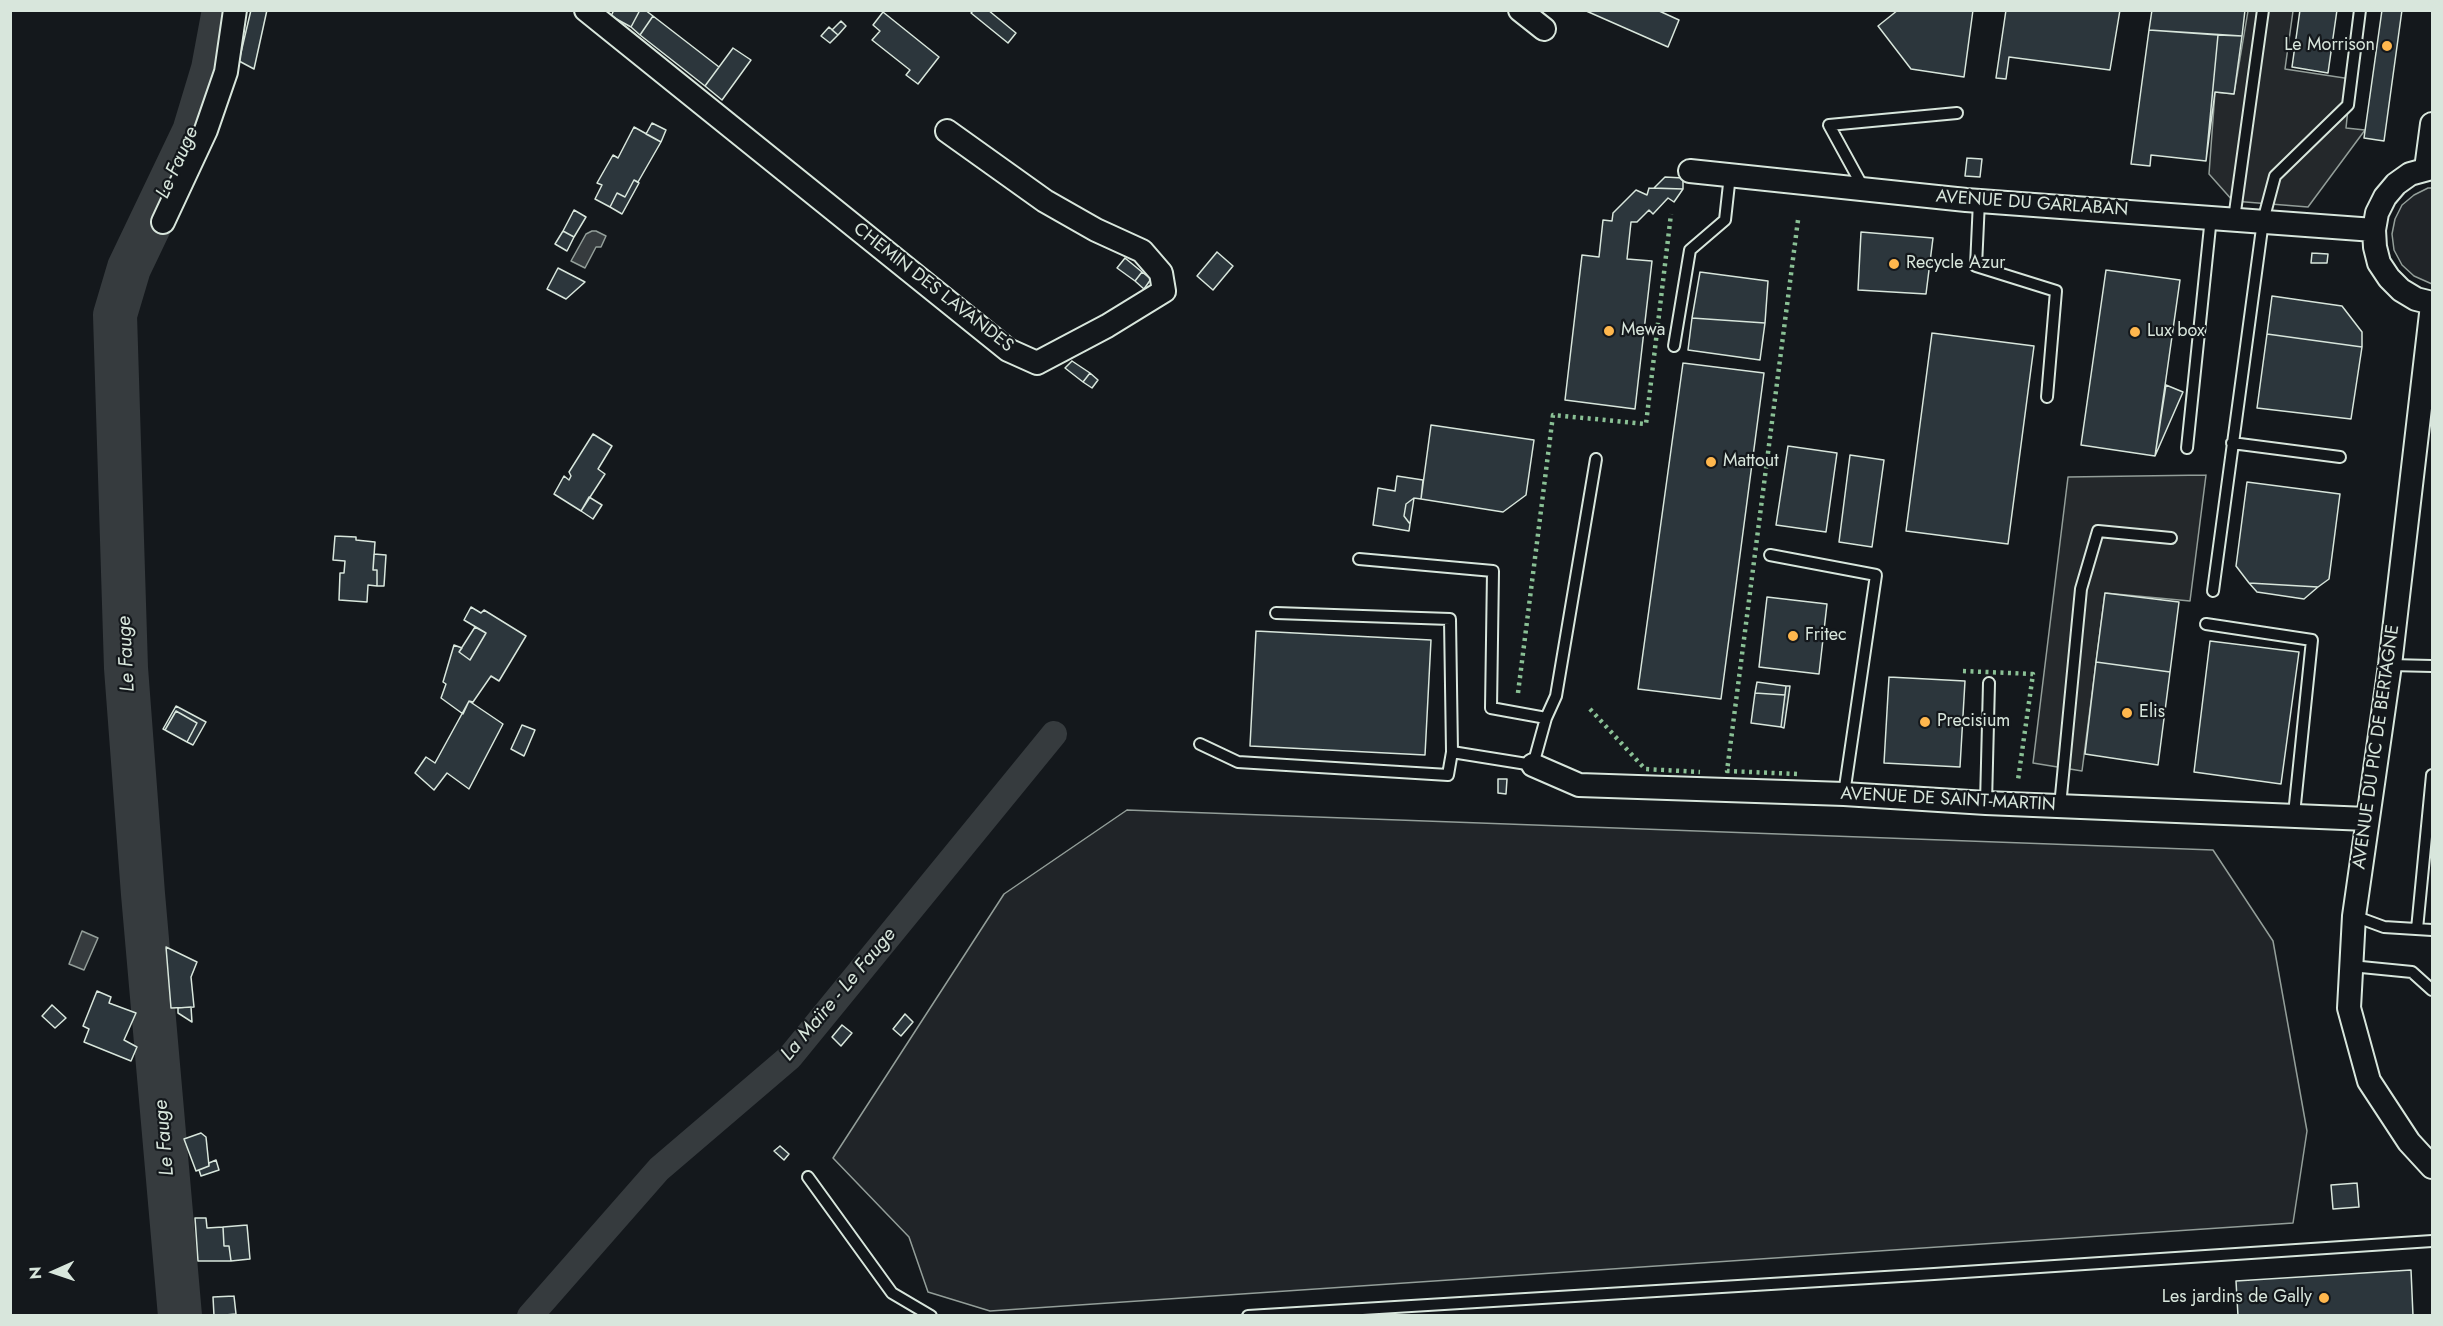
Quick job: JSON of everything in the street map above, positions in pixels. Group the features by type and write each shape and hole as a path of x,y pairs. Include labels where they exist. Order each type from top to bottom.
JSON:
{"street":[{"path":"163,222 206,130 226,72 235,10"},
{"name":"CHEMIN DES LAVANDES","path":"586,10 1008,350 1037,363 1107,326 1164,291 1161,273 1142,251 1096,230 1045,201 947,130"},
{"path":"1520,10 1544,28"},
{"path":"2433,124 2429,168 2410,174 2396,184 2385,197 2377,213 2374,230 2374,247 2379,263 2389,278 2401,290 2433,304"},
{"name":"AVENUE DU GARLABAN","path":"1690,171 1979,201 2374,230"},
{"name":"AVENUE DU PIC DE BERTAGNE","path":"2433,304 2390,665 2354,916 2349,1008 2370,1081 2409,1142 2433,1167"},
{"name":"AVENUE DE SAINT-MARTIN","path":"1533,765 1579,785 1844,794 1986,803 2294,814 2367,819"}],"lane":[{"path":"2234,219 2263,10"},
{"path":"2213,591 2263,221 2275,177 2348,105 2360,10"},
{"path":"1864,189 1830,125 1957,113"},
{"path":"1674,346 1690,250 1725,220 1730,175"},
{"path":"1979,201 1976,266 2056,291 2047,397"},
{"path":"2187,448 2211,217"},
{"path":"2232,443 2340,457"},
{"path":"1452,752 1533,765 1546,718 1556,696 1596,459"},
{"path":"2060,806 2082,589 2098,531 2171,538"},
{"path":"1770,555 1876,575 1844,794"},
{"path":"1359,559 1493,571 1491,708 1546,718"},
{"path":"1200,744 1238,762 1448,775 1452,752 1450,619 1276,613"},
{"path":"2206,624 2312,640 2294,814"},
{"path":"2390,665 2433,666"},
{"path":"1986,803 1989,683"},
{"path":"2417,929 2433,774"},
{"path":"2354,916 2384,927 2433,930"},
{"path":"2351,966 2412,972 2433,990"},
{"path":"808,1177 892,1293 931,1316"},
{"path":"1248,1316 2433,1241"}],"shaded area":[{"path":"2248,11 2293,11 2285,69 2351,79 2346,128 2365,130 2308,207 2233,201 2209,174 2215,92 2234,94"},
{"path":"2432,188 2432,284 2414,276 2402,265 2394,250 2392,234 2395,219 2402,205 2414,195"},
{"path":"592,231 606,236 601,247 596,247 585,268 571,261 586,234"},
{"path":"2206,475 2190,601 2105,593 2082,771 2033,763 2068,477"},
{"path":"1127,810 2213,850 2273,941 2307,1131 2293,1223 990,1311 928,1292 909,1237 833,1158 1004,894"},
{"path":"82,931 98,938 84,970 69,964"}],"building":[{"path":"251,10 267,10 254,69 239,61"},
{"path":"614,10 640,10 631,27 611,16"},
{"path":"640,10 645,10 653,16 640,35 631,27"},
{"path":"974,10 988,10 1016,33 1008,43 971,13"},
{"path":"1584,10 1657,10 1679,20 1668,47"},
{"path":"1898,10 1973,10 1964,77 1911,69 1878,26"},
{"path":"2006,10 2120,10 2110,70 2009,57 2006,79 1996,78"},
{"path":"2152,10 2245,10 2242,36 2149,30"},
{"path":"2300,10 2337,10 2328,73 2292,67"},
{"path":"2382,10 2402,10 2384,141 2364,138"},
{"path":"883,12 939,57 918,84 906,75 910,70 872,40 880,31 873,25"},
{"path":"653,16 719,67 705,86 640,35"},
{"path":"841,21 846,26 838,35 832,30"},
{"path":"829,27 838,35 830,43 821,36"},
{"path":"2149,30 2218,35 2206,161 2151,155 2150,166 2131,164"},
{"path":"2218,35 2242,36 2234,94 2215,92 2206,161"},
{"path":"733,48 751,60 722,100 705,86"},
{"path":"652,123 666,130 661,142 646,134"},
{"path":"634,127 661,142 638,182 634,180 625,197 617,193 610,207 595,199 602,185 597,183 613,155 618,158"},
{"path":"1967,158 1982,159 1980,177 1965,176"},
{"path":"1665,177 1683,178 1683,189 1654,188"},
{"path":"634,180 639,183 622,214 610,207 617,193 625,197"},
{"name":"Mewa","path":"1649,188 1683,189 1674,202 1668,198 1653,214 1649,210 1637,222 1631,222 1627,259 1652,261 1635,409 1565,400 1582,255 1599,257 1603,220 1612,221 1613,213 1636,190 1647,195"},
{"path":"574,210 586,217 574,237 563,231"},
{"path":"563,231 574,237 567,251 555,244"},
{"name":"Recycle Azur","path":"1861,232 1933,238 1926,294 1858,290"},
{"path":"1217,252 1233,266 1213,290 1197,276"},
{"path":"2312,253 2328,254 2327,263 2311,263"},
{"path":"1125,258 1142,272 1135,281 1117,268"},
{"path":"558,268 585,282 566,299 547,289"},
{"name":"Lux box","path":"2106,270 2180,280 2155,456 2081,445"},
{"path":"1142,272 1151,279 1144,289 1135,281"},
{"path":"1700,272 1768,281 1765,323 1692,318"},
{"path":"2272,296 2342,306 2362,332 2362,347 2267,334"},
{"path":"1692,318 1765,323 1760,360 1688,350"},
{"path":"1932,333 2034,346 2008,544 1906,531"},
{"path":"2267,334 2362,347 2351,419 2257,408"},
{"path":"1072,361 1090,373 1083,382 1065,368"},
{"name":"Mattout","path":"1683,363 1764,373 1721,699 1638,689"},
{"path":"1090,373 1098,380 1092,388 1083,382"},
{"path":"2166,385 2183,392 2155,456"},
{"path":"1431,425 1534,440 1526,495 1503,512 1421,499"},
{"path":"593,434 612,446 598,469 605,474 581,511 554,494 564,476 569,480 571,476 569,472"},
{"path":"1788,446 1837,453 1826,532 1776,525"},
{"path":"1850,455 1884,460 1872,547 1839,542"},
{"path":"1397,476 1423,480 1421,499 1414,498 1406,504 1404,516 1410,524 1409,531 1373,525 1378,488 1395,491"},
{"path":"2247,482 2340,494 2329,579 2318,587 2249,583 2236,566"},
{"path":"589,497 602,505 593,519 581,511"},
{"path":"1414,498 1410,524 1404,516 1406,504"},
{"path":"335,536 356,537 356,540 375,542 373,570 377,570 377,586 368,585 367,602 339,600 340,573 344,573 345,561 333,560"},
{"path":"374,554 386,555 384,586 377,586 377,570 373,570"},
{"path":"2249,583 2318,587 2304,599 2257,592"},
{"path":"2105,593 2179,602 2170,672 2096,662"},
{"name":"Fritec","path":"1767,597 1827,604 1819,674 1759,667"},
{"path":"471,607 481,613 484,610 526,636 499,681 491,676 473,702 469,701 463,714 441,698 446,684 443,682 454,645 462,648 459,652 470,660 486,633 464,620"},
{"path":"475,627 486,633 470,660 459,652"},
{"path":"1256,631 1431,640 1425,755 1250,746"},
{"path":"2210,641 2299,652 2281,784 2194,772"},
{"name":"Elis","path":"2096,662 2170,672 2158,765 2085,754"},
{"name":"Precisium","path":"1889,677 1965,681 1960,767 1884,763"},
{"path":"1757,682 1786,686 1785,695 1755,693"},
{"path":"1786,686 1790,686 1784,728 1781,727"},
{"path":"1755,693 1785,695 1781,727 1751,723"},
{"path":"469,701 503,724 469,789 447,773 434,790 415,773 426,757 435,763"},
{"path":"176,706 206,722 193,745 187,742 197,723 176,711 165,730 163,729"},
{"path":"176,711 197,723 187,742 165,730"},
{"path":"522,725 535,730 524,756 511,749"},
{"path":"1498,779 1507,779 1506,794 1498,793"},
{"path":"166,947 197,962 191,977 194,1007 171,1008"},
{"path":"97,991 111,997 109,1003 136,1013 124,1040 137,1047 131,1061 84,1042 89,1029 83,1026"},
{"path":"52,1005 66,1018 55,1028 42,1016"},
{"path":"191,1007 192,1022 178,1013 178,1008"},
{"path":"905,1014 913,1022 901,1036 893,1029"},
{"path":"842,1025 852,1033 841,1046 832,1037"},
{"path":"201,1133 206,1137 209,1166 196,1171 184,1139"},
{"path":"780,1146 789,1154 784,1160 774,1151"},
{"path":"216,1160 219,1170 201,1176 199,1170"},
{"path":"2357,1183 2359,1207 2333,1209 2331,1185"},
{"path":"195,1218 206,1218 207,1228 223,1227 224,1246 229,1246 231,1261 198,1261"},
{"path":"247,1225 250,1259 231,1261 229,1246 224,1246 223,1227"},
{"name":"Les jardins de Gally","path":"2411,1270 2413,1316 2238,1316 2236,1281"},
{"path":"234,1296 236,1314 214,1316 213,1297"}],"waterway":[{"name":"Le Fauge","path":"180,1316 143,894 126,668 115,315 129,268 194,132 213,69 224,10"},
{"name":"La Maïre - Le Fauge","path":"530,1316 659,1169 790,1057 1054,734"}],"hedge":[{"path":"1518,693 1553,415 1646,424 1671,214"},
{"path":"1797,774 1727,771 1798,220"},
{"path":"1963,671 2033,674 2018,780"},
{"path":"1590,709 1645,769 1700,772"}],"place":[{"name":"Le Morrison","path":"2387,46"},
{"name":"Recycle Azur","path":"1894,264"},
{"name":"Mewa","path":"1609,331"},
{"name":"Lux box","path":"2135,332"},
{"name":"Mattout","path":"1711,462"},
{"name":"Fritec","path":"1793,636"},
{"name":"Elis","path":"2127,713"},
{"name":"Precisium","path":"1925,722"},
{"name":"Les jardins de Gally","path":"2324,1298"}]}
